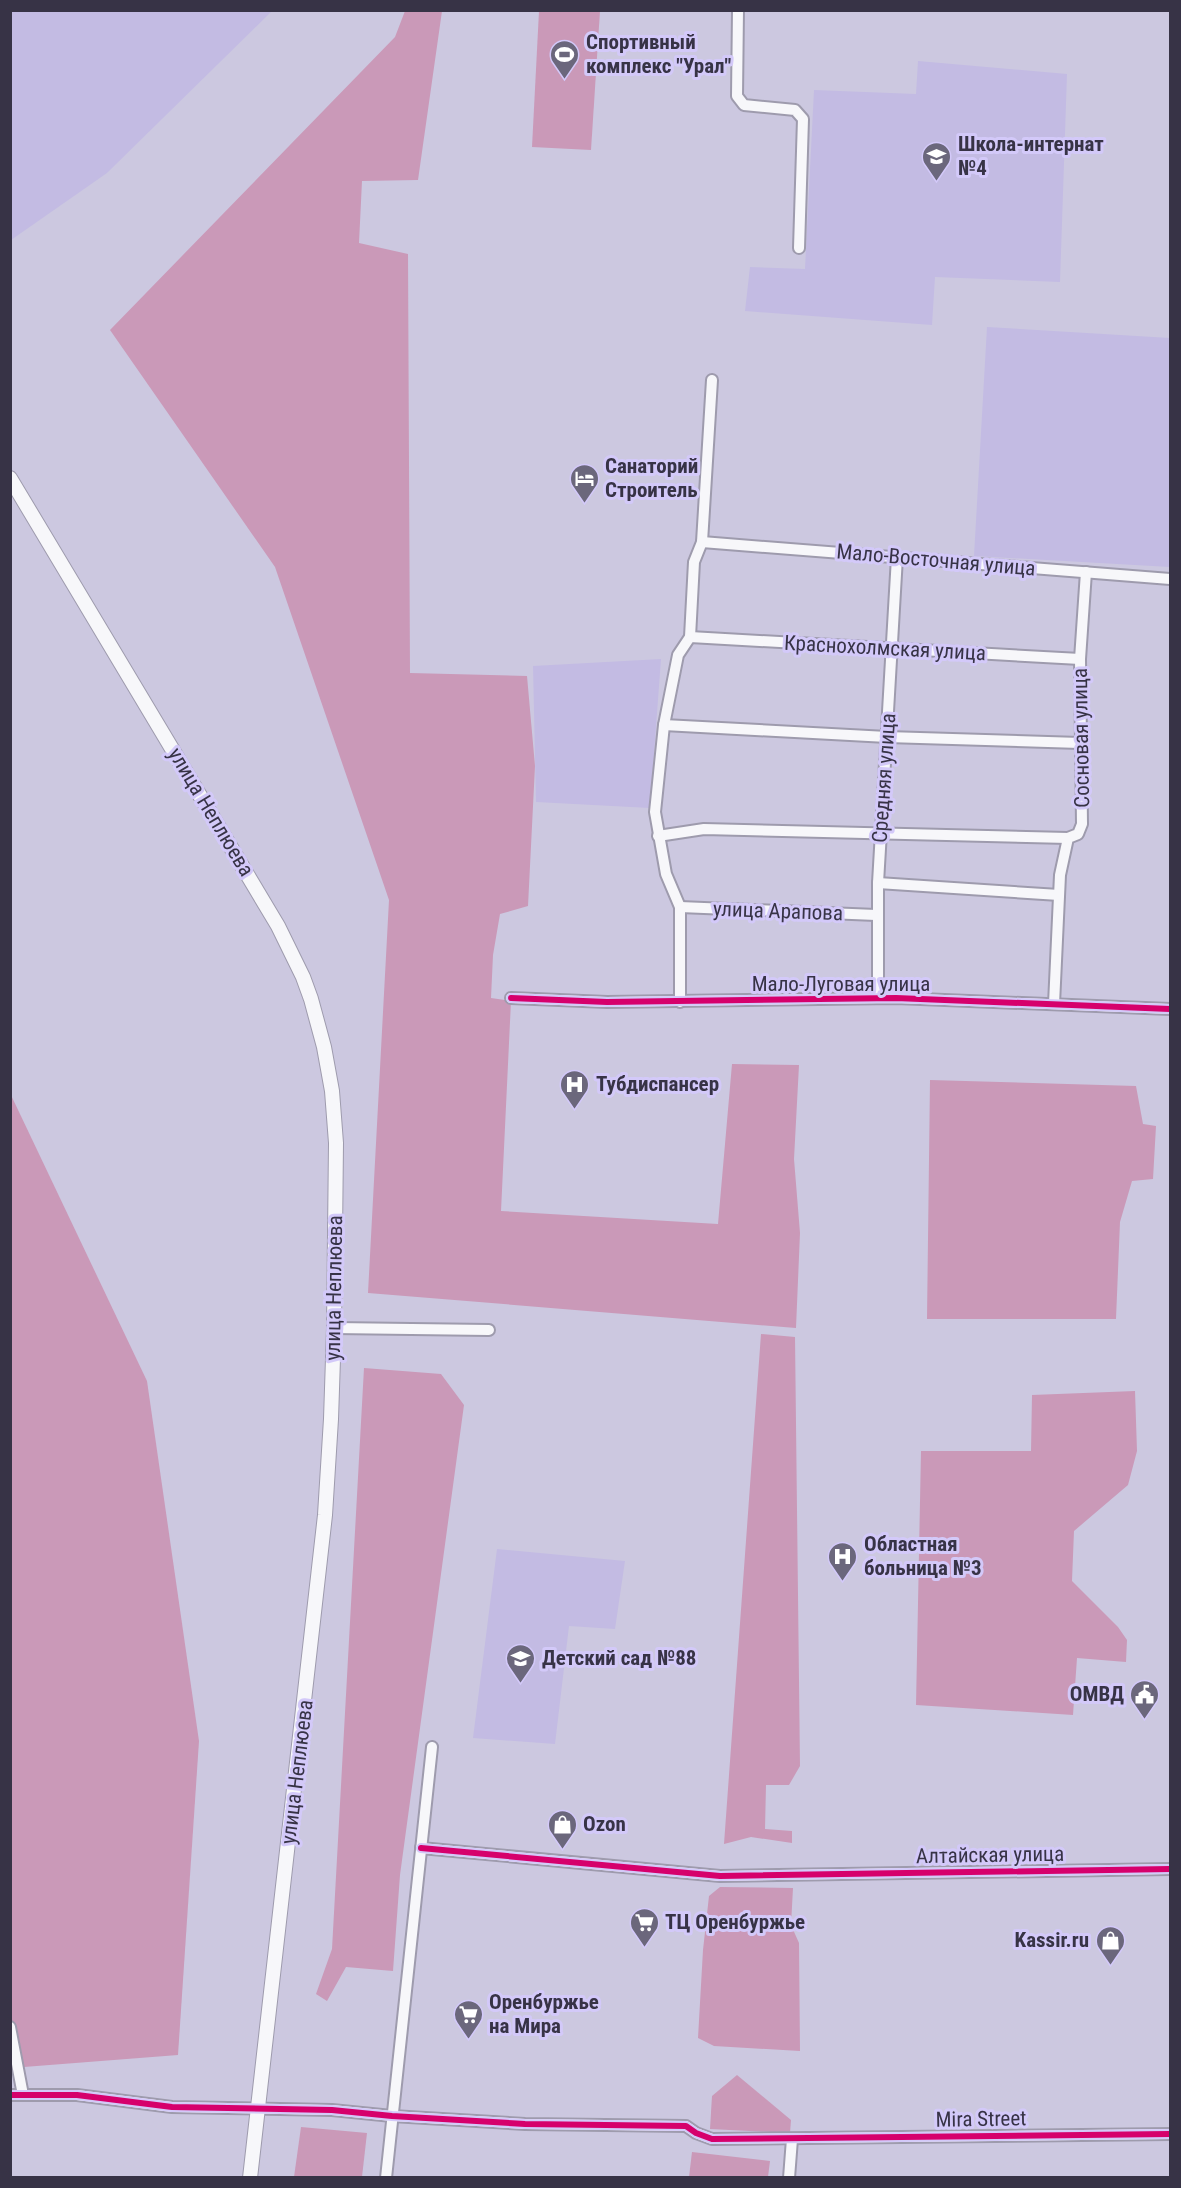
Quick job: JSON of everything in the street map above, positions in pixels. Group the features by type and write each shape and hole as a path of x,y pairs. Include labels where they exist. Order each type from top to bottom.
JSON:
{"main road":[{"name":"улица Неплюева","path":"10,478 278,926 303,977 324,1047 335,1116 334,1328 325,1515 250,2178"}],"street":[{"path":"738,10 737,96 744,105 795,110 803,119 798,248"},
{"path":"680,1002 680,907 666,874 655,812 664,725 678,655 690,638 694,562 702,542 711,380"},
{"name":"Мало-Восточная улица","path":"702,542 1170,579"},
{"name":"Средняя улица","path":"878,998 876,915 897,557"},
{"name":"Сосновая улица","path":"1054,1004 1059,875 1068,838 1078,834 1082,824 1080,659 1086,572"},
{"name":"Краснохолмская улица","path":"690,638 1080,659"},
{"path":"664,725 887,737 1080,743"},
{"path":"658,836 704,829 1068,838"},
{"path":"878,883 1059,895"},
{"name":"улица Арапова","path":"680,907 876,915"},
{"name":"Мало-Луговая улица","path":"511,998 680,1002 878,998 1170,1009"},
{"path":"334,1328 489,1330"},
{"path":"386,2178 432,1747"},
{"name":"Алтайская улица","path":"421,1848 700,1874 1170,1869"},
{"path":"10,2027 24,2095"},
{"name":"Mira Street","path":"10,2095 77,2095 172,2107 332,2110 525,2124 686,2126 712,2139 1170,2134"},
{"path":"789,2178 792,2139"}],"shaded area":[{"path":"11,10 272,11 107,173 11,240"},
{"path":"405,11 442,11 418,180 362,181 359,243 408,254 410,673 527,676 535,766 528,906 500,914 493,955 491,998 511,1001 501,1211 718,1224 732,1064 799,1065 794,1159 800,1233 796,1328 368,1293 389,900 275,567 110,330 395,37"},
{"name":"Спортивный комплекс \"Урал\"","path":"539,11 600,11 591,150 532,147"},
{"name":"Школа-интернат №4","path":"918,61 1067,74 1060,282 935,277 932,325 745,311 750,267 805,269 814,90 916,94"},
{"path":"987,327 1170,338 1170,567 974,556"},
{"path":"661,659 650,808 536,802 533,666"},
{"path":"930,1080 1136,1086 1143,1124 1156,1126 1153,1179 1132,1181 1120,1222 1116,1319 927,1319"},
{"path":"10,1093 147,1381 199,1741 178,2055 11,2068"},
{"path":"761,1334 795,1337 800,1766 789,1785 766,1785 765,1829 792,1831 792,1843 751,1837 724,1844"},
{"path":"364,1368 441,1374 464,1405 400,1875 393,1971 346,1967 327,2001 316,1994 332,1949"},
{"path":"1135,1391 1137,1451 1128,1485 1074,1531 1072,1581 1118,1627 1127,1640 1126,1662 1077,1658 1073,1715 916,1705 921,1451 1031,1451 1032,1395"},
{"name":"Детский сад №88","path":"497,1549 625,1561 615,1629 569,1626 555,1744 473,1738"},
{"path":"720,1887 793,1888 791,1925 799,1943 800,2051 714,2046 698,2038 703,1950 709,1896"},
{"path":"737,2075 791,2120 790,2133 710,2129 712,2096"},
{"path":"301,2127 367,2133 362,2177 294,2177"},
{"path":"692,2152 770,2161 768,2177 689,2177"}],"cycle path":[{"path":"511,998 607,1002 896,998 1170,1009"},
{"path":"421,1848 720,1876 1170,1869"},
{"path":"10,2095 77,2095 172,2107 332,2110 525,2124 686,2126 712,2139 1170,2134"}],"place":[{"name":"Спортивный комплекс \"Урал\"","path":"565,80"},
{"name":"Школа-интернат №4","path":"937,182"},
{"name":"Санаторий Строитель","path":"584,504"},
{"name":"Тубдиспансер","path":"575,1110"},
{"name":"Областная больница №3","path":"843,1582"},
{"name":"Детский сад №88","path":"521,1684"},
{"name":"ОМВД","path":"1145,1720"},
{"name":"Ozon","path":"562,1850"},
{"name":"ТЦ Оренбуржье","path":"644,1948"},
{"name":"Kassir.ru","path":"1110,1966"},
{"name":"Оренбуржье на Мира","path":"468,2040"}]}
